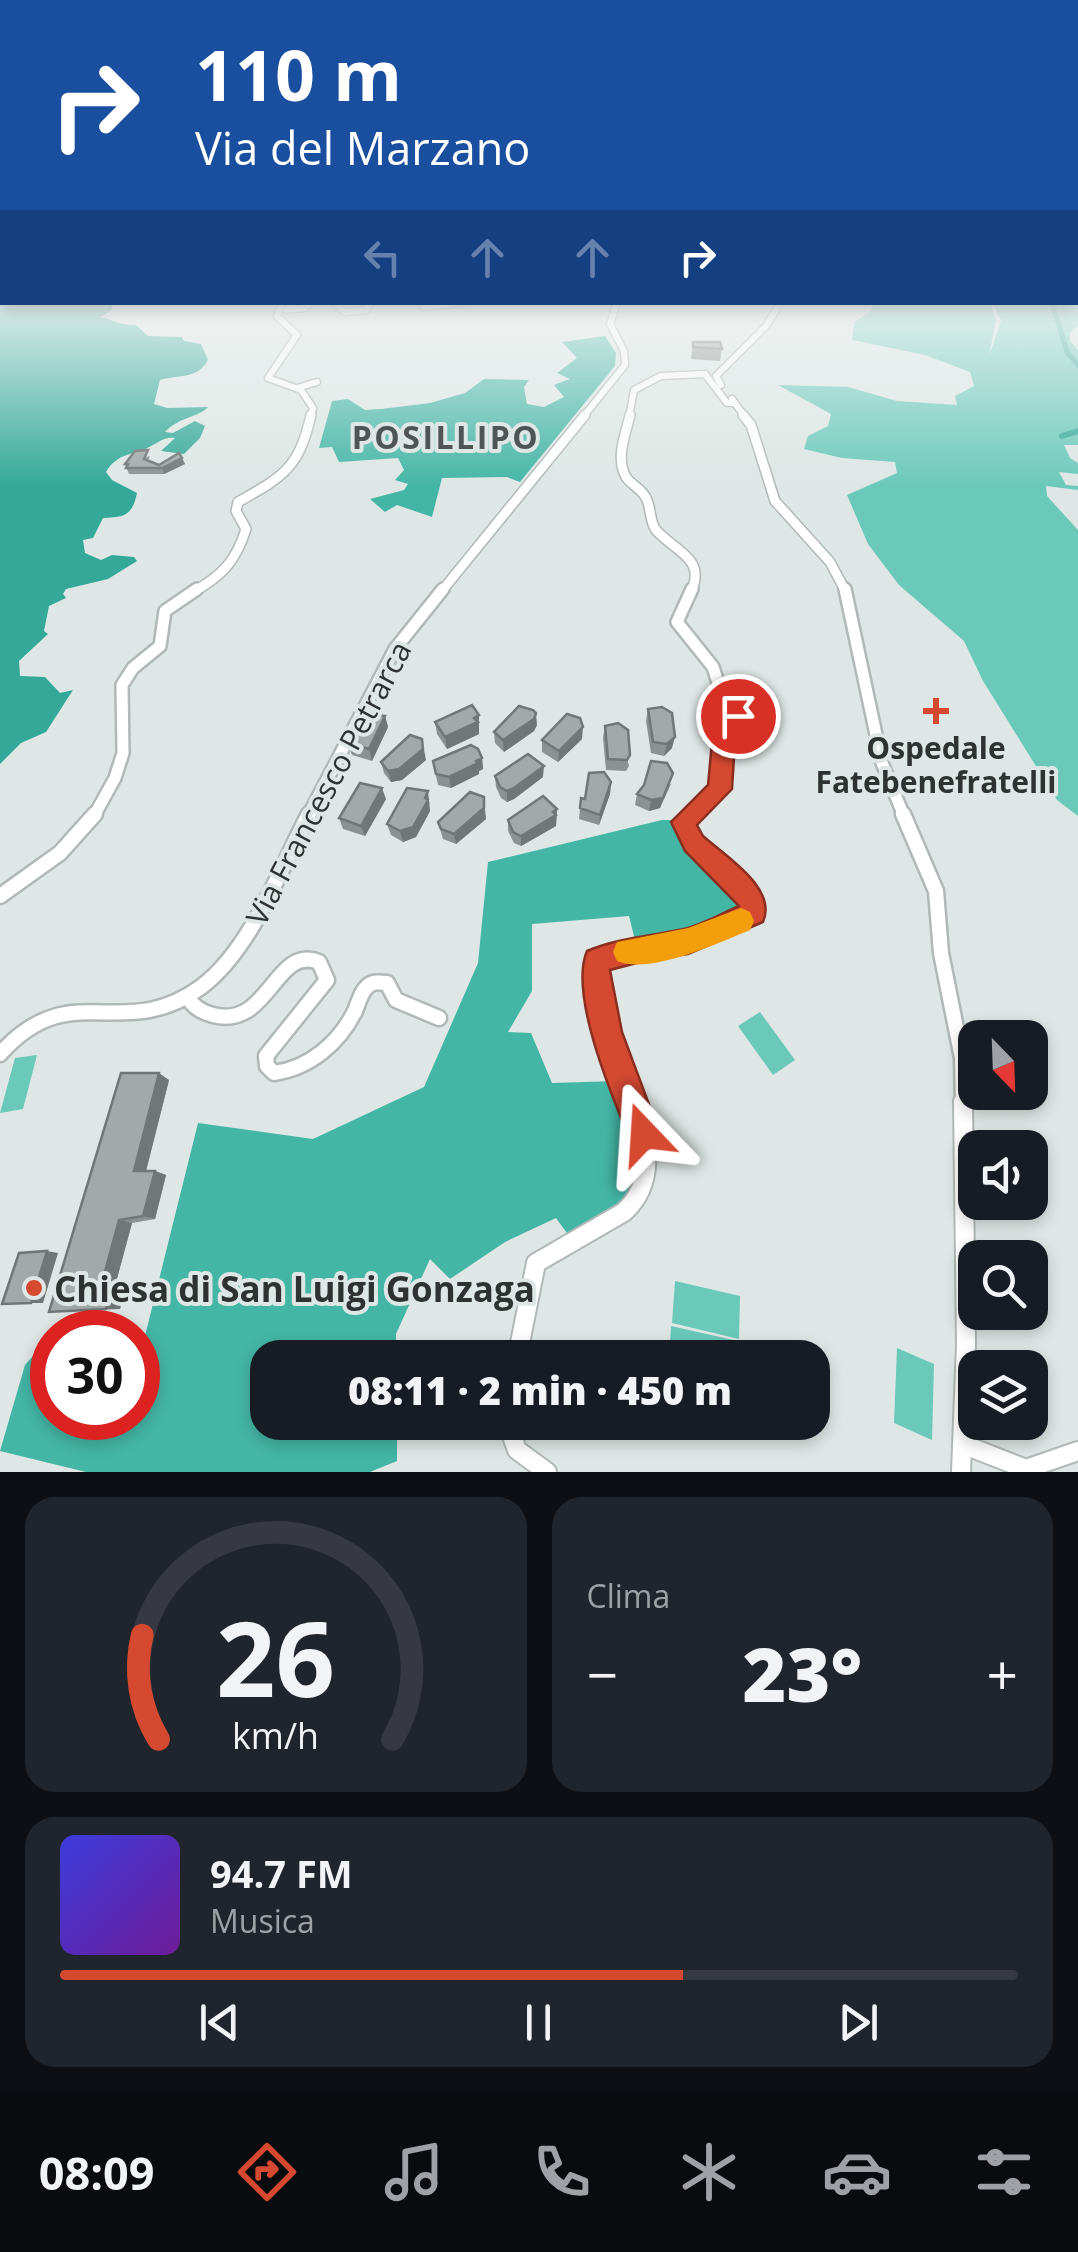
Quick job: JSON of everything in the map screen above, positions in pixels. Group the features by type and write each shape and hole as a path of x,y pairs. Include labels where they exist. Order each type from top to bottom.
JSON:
{"street":[{"path":"288,349 268,378 298,388 317,382"},
{"name":"Via Francesco Petrarca","path":"0,1054 17,1036 60,1011 129,1014 187,998 222,970 244,941 360,710 401,640 624,365 623,349"},
{"path":"745,349 716,376 751,425 775,500 784,516 830,562 846,592 882,763 936,892 940,953 962,1058 966,1345 961,1472"},
{"path":"521,1340 536,1262 624,1212 644,1186 644,1134 607,1032 596,975 597,960 652,945 688,941 748,919 755,909 752,898 694,844 684,822 720,789 724,742 738,716 720,689 712,667 677,622 683,601 695,584 692,564 682,548 656,529 646,494 626,478 620,446 632,410 631,396 636,388 650,382 684,372 706,374 728,404 735,404"},
{"path":"0,896 54,862 88,824 122,756 121,694 126,676 160,646 165,611 213,584 236,558 246,533 236,511 238,502 281,478 303,450 314,411 298,388"},
{"path":"187,998 192,1006 217,1016 242,1015 263,999 289,966 308,958 322,962 327,980 266,1056 267,1066 274,1073 286,1072 315,1057 338,1037 365,987 375,982 387,983 396,1000 439,1018"},
{"path":"514,1440 517,1450 547,1472"},
{"path":"962,1444 1026,1470 1078,1451"}],"shaded area":[{"path":"0,349 203,349 208,360 204,366 193,374 160,380 154,404 167,408 208,407 165,432 173,433 195,421 205,426 200,438 184,454 161,451 175,438 168,438 121,458 106,472 112,480 137,493 130,511 103,518 93,538 83,540 85,553 101,560 112,555 134,557 137,561 108,579 66,589 66,598 49,606 44,631 48,634 19,661 20,676 45,677 60,693 73,690 46,732 21,743 0,764"},
{"path":"568,349 613,349 616,353 615,366 520,482 507,477 442,478 432,517 397,505 385,512 370,499 404,490 408,484 395,480 404,470 398,458 339,462 332,447 319,448 332,401 348,399 365,410 381,409 430,403 465,393 484,379 529,380 524,387 527,404 544,407 564,397 554,385 570,379 557,373 577,358"},
{"path":"894,349 990,349 989,356 992,349 1078,350 1078,445 1064,445 1070,458 1078,463 1078,474 1059,472 1066,485 1078,486 1078,490 1046,486 1047,496 1078,530 1078,816 1057,800 983,681 964,641 899,585 868,544 847,495 897,473 895,462 842,458 804,449 808,436 828,426 831,414 778,385 848,387 897,401 957,405 955,396 974,386 970,372 925,355"},
{"path":"671,820 691,847 747,900 750,908 746,915 712,923 686,938 636,944 629,916 532,924 532,991 508,1032 531,1033 552,1083 617,1081 639,1155 636,1184 630,1197 569,1236 556,1218 505,1242 450,1279 430,1259 396,1340 250,1340 250,1440 397,1440 397,1461 370,1472 86,1472 0,1451 30,1359 30,1440 160,1440 160,1310 151,1310 198,1123 313,1139 424,1087 478,963 488,862"},
{"path":"760,1012 795,1060 773,1075 738,1026"},
{"path":"37,1055 23,1109 0,1113 15,1058"},
{"path":"675,1281 740,1296 739,1339 672,1323"},
{"path":"671,1326 734,1340 670,1340"},
{"path":"897,1348 934,1364 932,1440 894,1423"}],"building":[{"path":"148,450 144,459 159,465 179,453 182,458 162,468 126,468 135,451"},
{"path":"472,705 479,715 474,718 478,722 445,737 435,722"},
{"path":"519,706 533,710 534,719 503,740 494,732"},
{"path":"662,707 672,713 675,737 667,744 653,742 648,709"},
{"path":"363,713 385,716 369,749 348,743"},
{"path":"567,714 580,718 583,727 559,751 542,740"},
{"path":"618,723 628,730 627,760 608,759 605,726"},
{"path":"410,735 422,739 423,749 399,769 388,771 381,762"},
{"path":"471,745 482,758 478,763 449,777 436,774 433,761"},
{"path":"528,754 544,766 514,788 507,791 500,787 495,776"},
{"path":"651,761 667,763 673,773 663,798 651,800 637,794"},
{"path":"604,772 611,782 600,815 580,808 589,773"},
{"path":"360,783 382,788 361,826 339,818"},
{"path":"407,788 428,791 428,800 413,827 400,831 387,824"},
{"path":"470,792 484,797 484,808 454,834 441,829 438,822"},
{"path":"543,796 557,809 553,812 556,815 521,836 513,832 508,820"},
{"path":"121,1073 159,1073 134,1171 155,1171 143,1216 119,1220 101,1286 112,1286 106,1309 50,1310"},
{"path":"47,1251 31,1303 2,1304 19,1253"}],"waterway":[{"path":"1066,349 1078,365"},
{"path":"1062,436 1078,431"}],"slow traffic":[{"path":"627,952 688,941 741,921"}],"place":[{"name":"Ospedale Fatebenefratelli","path":"936,711"},
{"name":"Chiesa di San Luigi Gonzaga","path":"34,1288"}],"district":[{"name":"POSILLIPO","path":"446,436"}],"route":[{"path":"644,1134 607,1032 596,975 597,960 652,945 688,941 754,914 752,898 694,844 684,822 720,789 724,742 738,716"}]}
